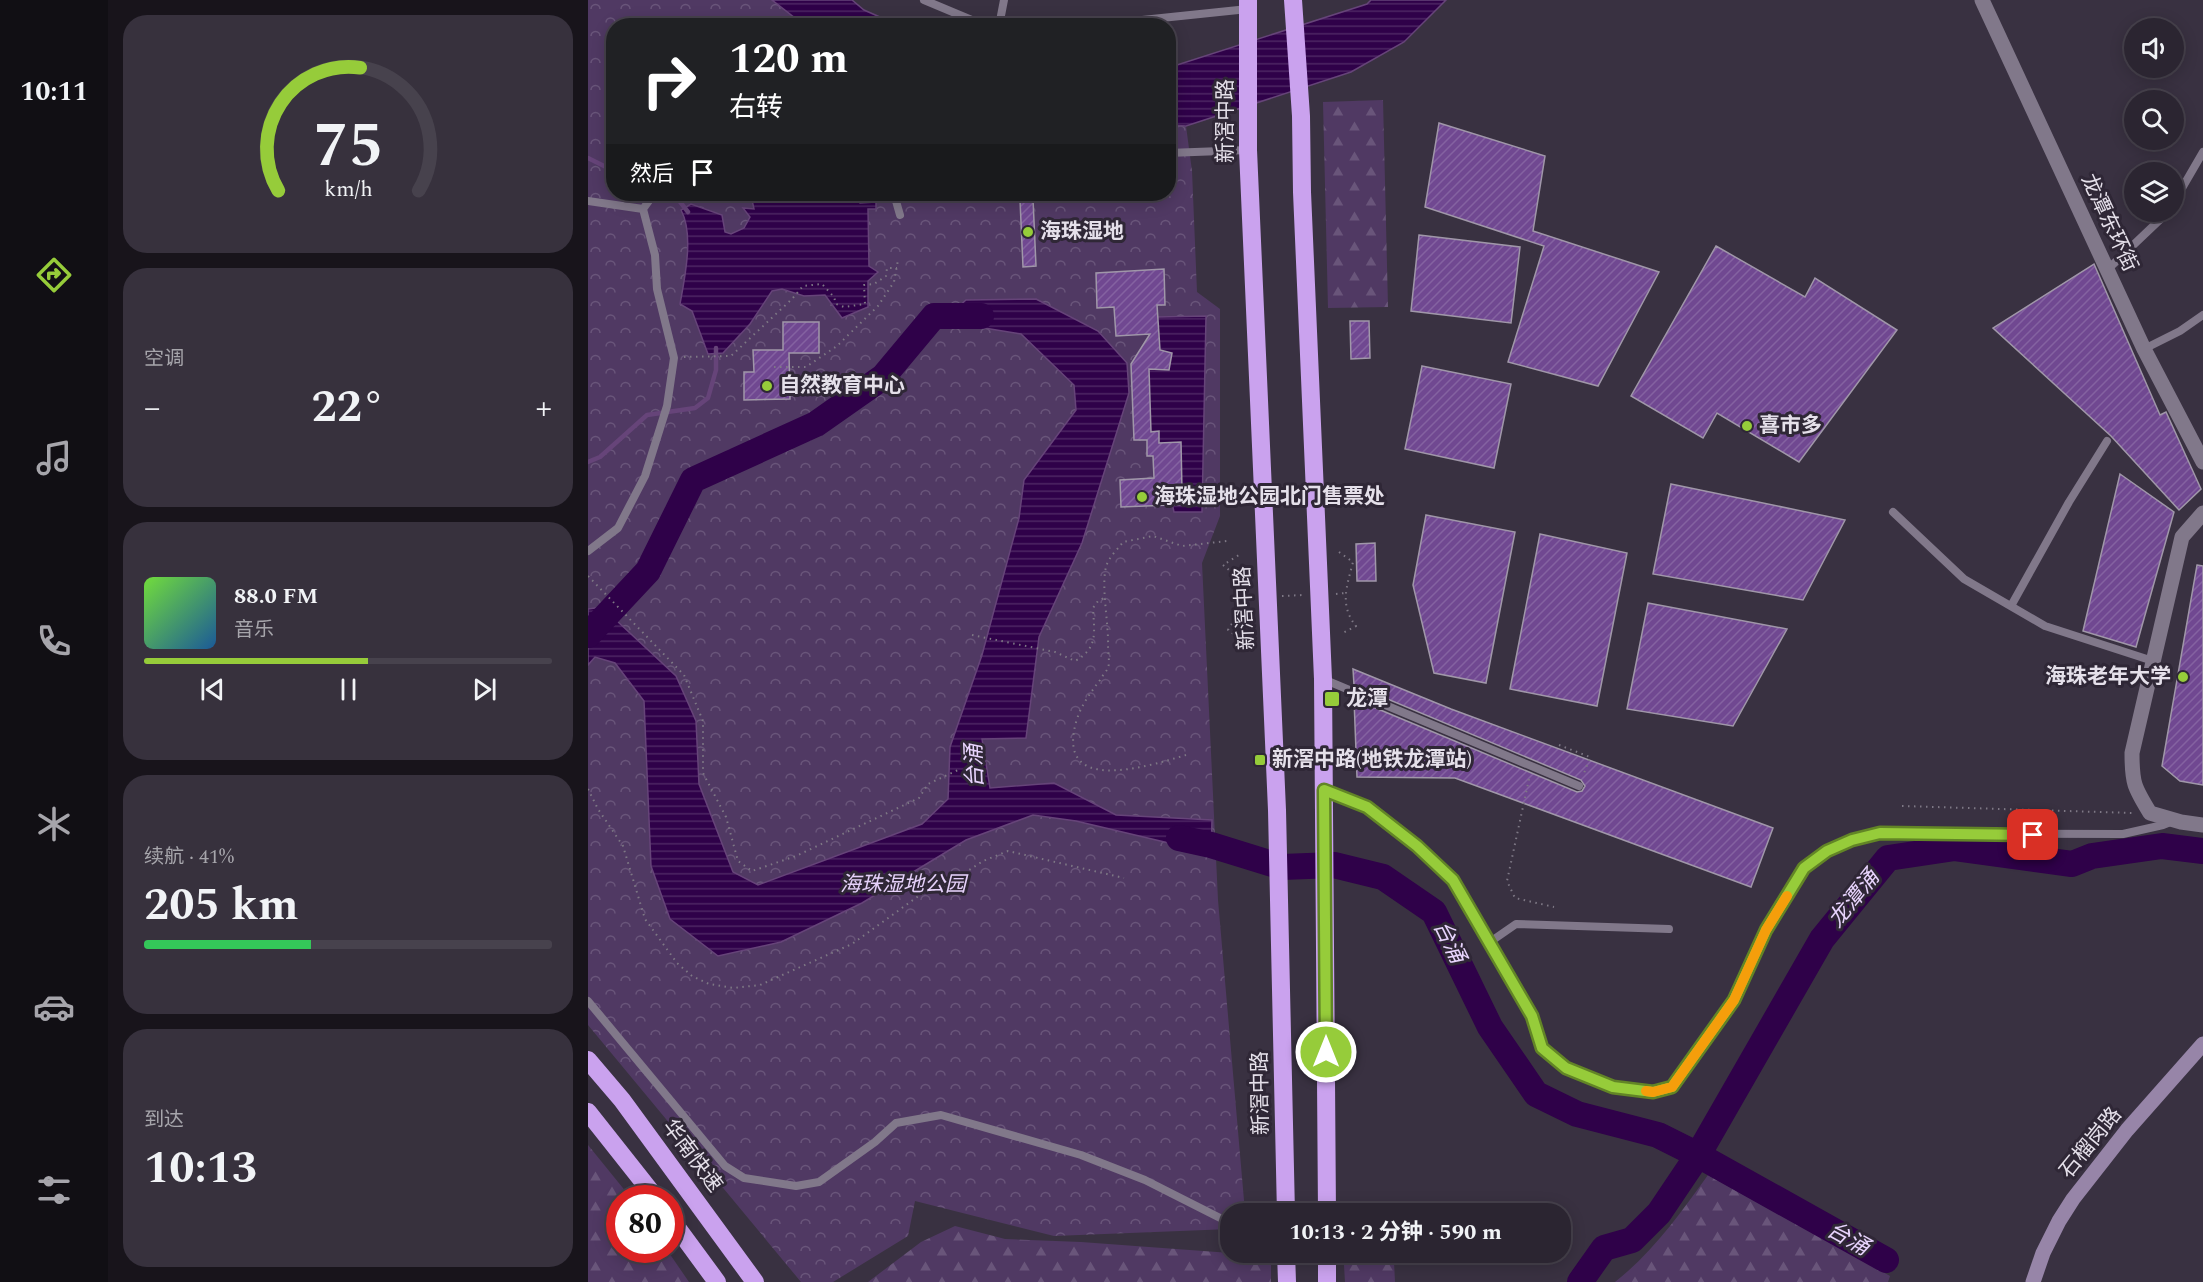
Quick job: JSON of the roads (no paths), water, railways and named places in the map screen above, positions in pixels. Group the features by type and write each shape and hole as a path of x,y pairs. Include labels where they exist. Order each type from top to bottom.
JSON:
{"highway":[{"path":"1294,5 1301,116 1302,192 1323,679 1326,1203"},
{"name":"新滘中路","path":"1248,12 1248,150 1280,891 1286,1203"},
{"name":"华南快速","path":"588,1060 622,1100 755,1282"},
{"path":"588,1112 646,1185"},
{"path":"684,1237 717,1282"},
{"path":"1286,1263 1287,1282"},
{"path":"1327,1263 1327,1282"}],"main road":[{"name":"石榴岗路","path":"2033,1282 2043,1253 2059,1221 2086,1181 2127,1130 2203,1044"}],"street":[{"name":"龙潭东环街","path":"1982,0 2144,349 2203,462"},
{"path":"2203,513 2182,537 2132,753 2132,778 2137,792 2150,813 2203,825"}],"lane":[{"path":"924,0 967,18"},
{"path":"1001,18 1004,0"},
{"path":"1173,18 1248,12"},
{"path":"1176,153 1248,150"},
{"path":"2184,185 2203,152"},
{"path":"588,201 643,209"},
{"path":"643,209 649,201"},
{"path":"896,201 900,215"},
{"path":"588,551 618,528 645,476 667,410 674,357 657,289 655,255 643,209"},
{"path":"2107,270 2157,222"},
{"path":"2144,349 2180,331 2203,315"},
{"path":"2011,606 2069,502 2107,441"},
{"path":"1893,512 1964,579 2045,626 2153,661"},
{"path":"1323,679 1578,786"},
{"path":"1324,790 1367,807 1417,846 1453,880 1532,1016 1542,1048 1566,1068 1613,1087 1653,1092 1672,1087 1734,1000 1766,930 1804,868 1827,851 1852,840 1880,833 2123,834 2175,820"},
{"path":"1490,942 1516,924 1669,928"},
{"path":"588,1002 725,1166 744,1178 796,1186 819,1182 875,1142 896,1123 941,1115 1081,1155 1145,1180 1220,1218"}],"water":[{"path":"772,0 852,0 864,10 882,18 795,18"},
{"path":"1371,0 1446,0 1404,42 1351,72 1186,126 1176,125 1176,65 1367,4"},
{"path":"752,201 876,202 876,209 868,209 869,266 878,272 868,281 868,307 842,318 825,295 804,296 782,289 772,291 750,324 723,353 708,354 692,311 680,304 688,243 685,220 681,210 691,204 722,215 725,232 731,234 744,228 750,217 743,208 754,209"},
{"path":"1036,299 1098,331 1127,363 1129,393 1082,543 1039,637 1026,738 982,739 990,788 1054,783 1116,815 1212,820 1211,853 1076,821 1033,815 966,840 862,903 781,942 718,956 670,919 651,866 644,701 615,663 595,657 588,665 588,609 602,607 676,676 696,721 699,784 733,872 758,885 922,824 948,799 950,747 982,655 1019,518 1024,480 1076,410 1074,385 1021,334 966,325 948,316 966,300"},
{"path":"1206,316 1202,512 1174,512 1167,481 1148,432 1142,368 1158,317"}],"waterway":[{"path":"588,158 606,167"},
{"path":"679,201 688,212"},
{"name":"台涌","path":"588,635 648,571 693,480 816,424 883,377 934,316 981,316"},
{"path":"588,462 600,457 647,415 695,408 708,398 716,370 716,348"},
{"name":"台涌","path":"1179,838 1211,845 1282,867 1334,865 1383,877 1434,912 1490,1027 1536,1094 1577,1114 1658,1135 1886,1260"},
{"name":"龙潭涌","path":"1580,1282 1604,1248 1632,1240 1659,1213 1698,1155 1822,939 1888,858 1955,848 2072,864 2092,856 2162,846 2203,851"}],"place":[{"name":"海珠湿地","path":"1028,232"},
{"name":"自然教育中心","path":"767,386"},
{"name":"喜市多","path":"1747,426"},
{"name":"海珠湿地公园北门售票处","path":"1142,497"},
{"name":"海珠老年大学","path":"2183,677"},
{"name":"龙潭","path":"1332,699"},
{"name":"新滘中路(地铁龙潭站)","path":"1260,760"}],"park label":[{"name":"海珠湿地公园","path":"903,885"}]}
